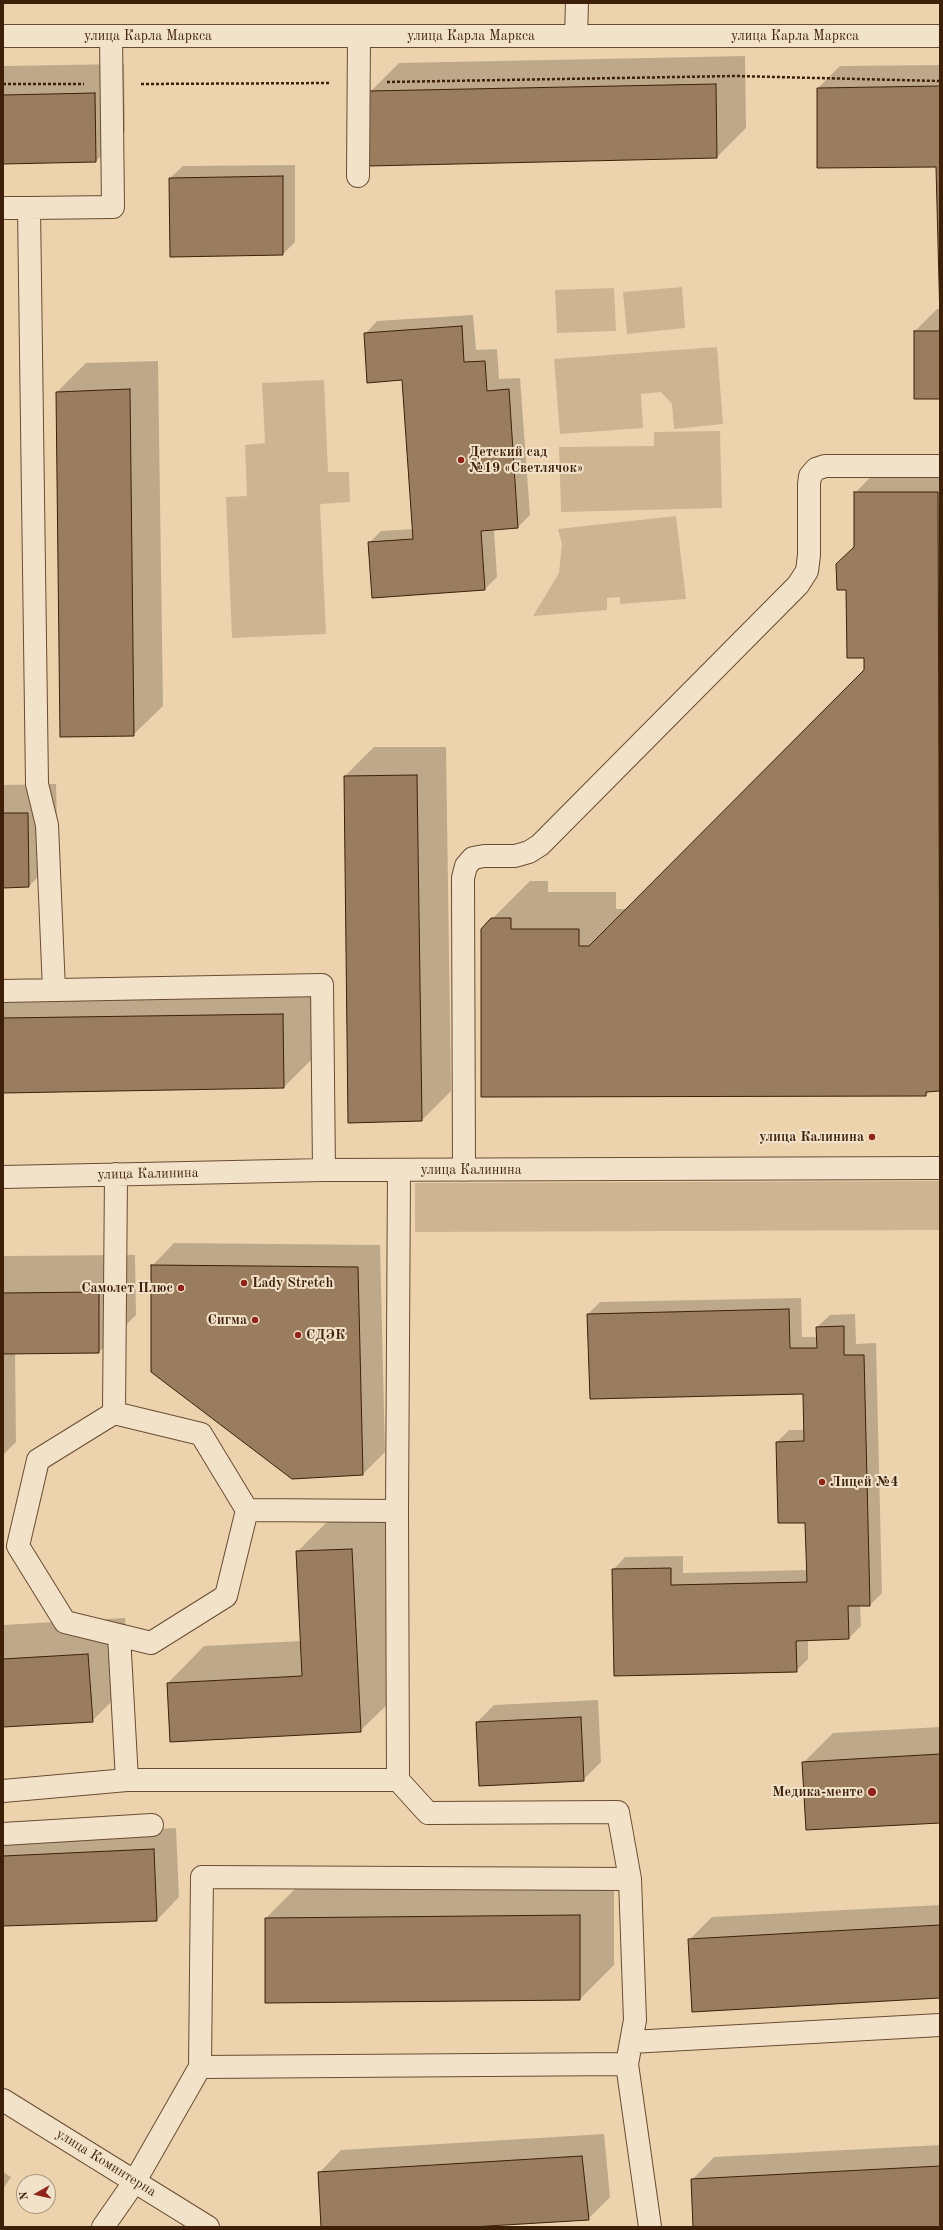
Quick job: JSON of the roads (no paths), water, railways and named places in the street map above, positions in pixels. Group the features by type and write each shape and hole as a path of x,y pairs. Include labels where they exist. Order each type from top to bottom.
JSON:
{"street":[{"path":"576,36 577,3"},
{"name":"улица Карла Маркса","path":"3,36 940,36"},
{"path":"3,208 113,207 111,36"},
{"path":"358,176 360,83 359,36"},
{"path":"29,208 37,784 47,825 54,990"},
{"path":"464,1170 463,878 466,866 473,858 484,856 515,856 529,852 540,845 798,585 806,571 809,555 809,484 810,476 816,469 825,466 940,466"},
{"path":"3,991 322,985 324,1170"},
{"name":"улица Калинина","path":"3,1177 324,1170 940,1168"},
{"path":"399,1170 397,1511 398,1780 428,1813 618,1812 630,1879 635,2020 627,2064 650,2227"},
{"path":"114,1413 116,1174"},
{"path":"114,1413 200,1434 247,1510 226,1596 151,1643 64,1622 18,1546 38,1460 114,1413"},
{"path":"247,1510 397,1511"},
{"path":"119,1635 127,1780"},
{"path":"3,1791 127,1780 398,1780"},
{"path":"3,1834 152,1825"},
{"path":"103,2227 135,2182 200,2067 202,1877 630,1879"},
{"path":"631,2042 940,2025"},
{"path":"200,2067 627,2064"},
{"name":"улица Коминтерна","path":"3,2100 208,2227"}],"place":[{"name":"Детский сад №19 «Светлячок»","path":"461,460"},
{"name":"улица Калинина","path":"872,1137"},
{"name":"Lady Stretch","path":"244,1283"},
{"name":"Самолет Плюс","path":"181,1288"},
{"name":"Сигма","path":"255,1320"},
{"name":"СДЭК","path":"298,1335"},
{"name":"Лицей №4","path":"822,1482"},
{"name":"Медика-менте","path":"872,1792"}]}
